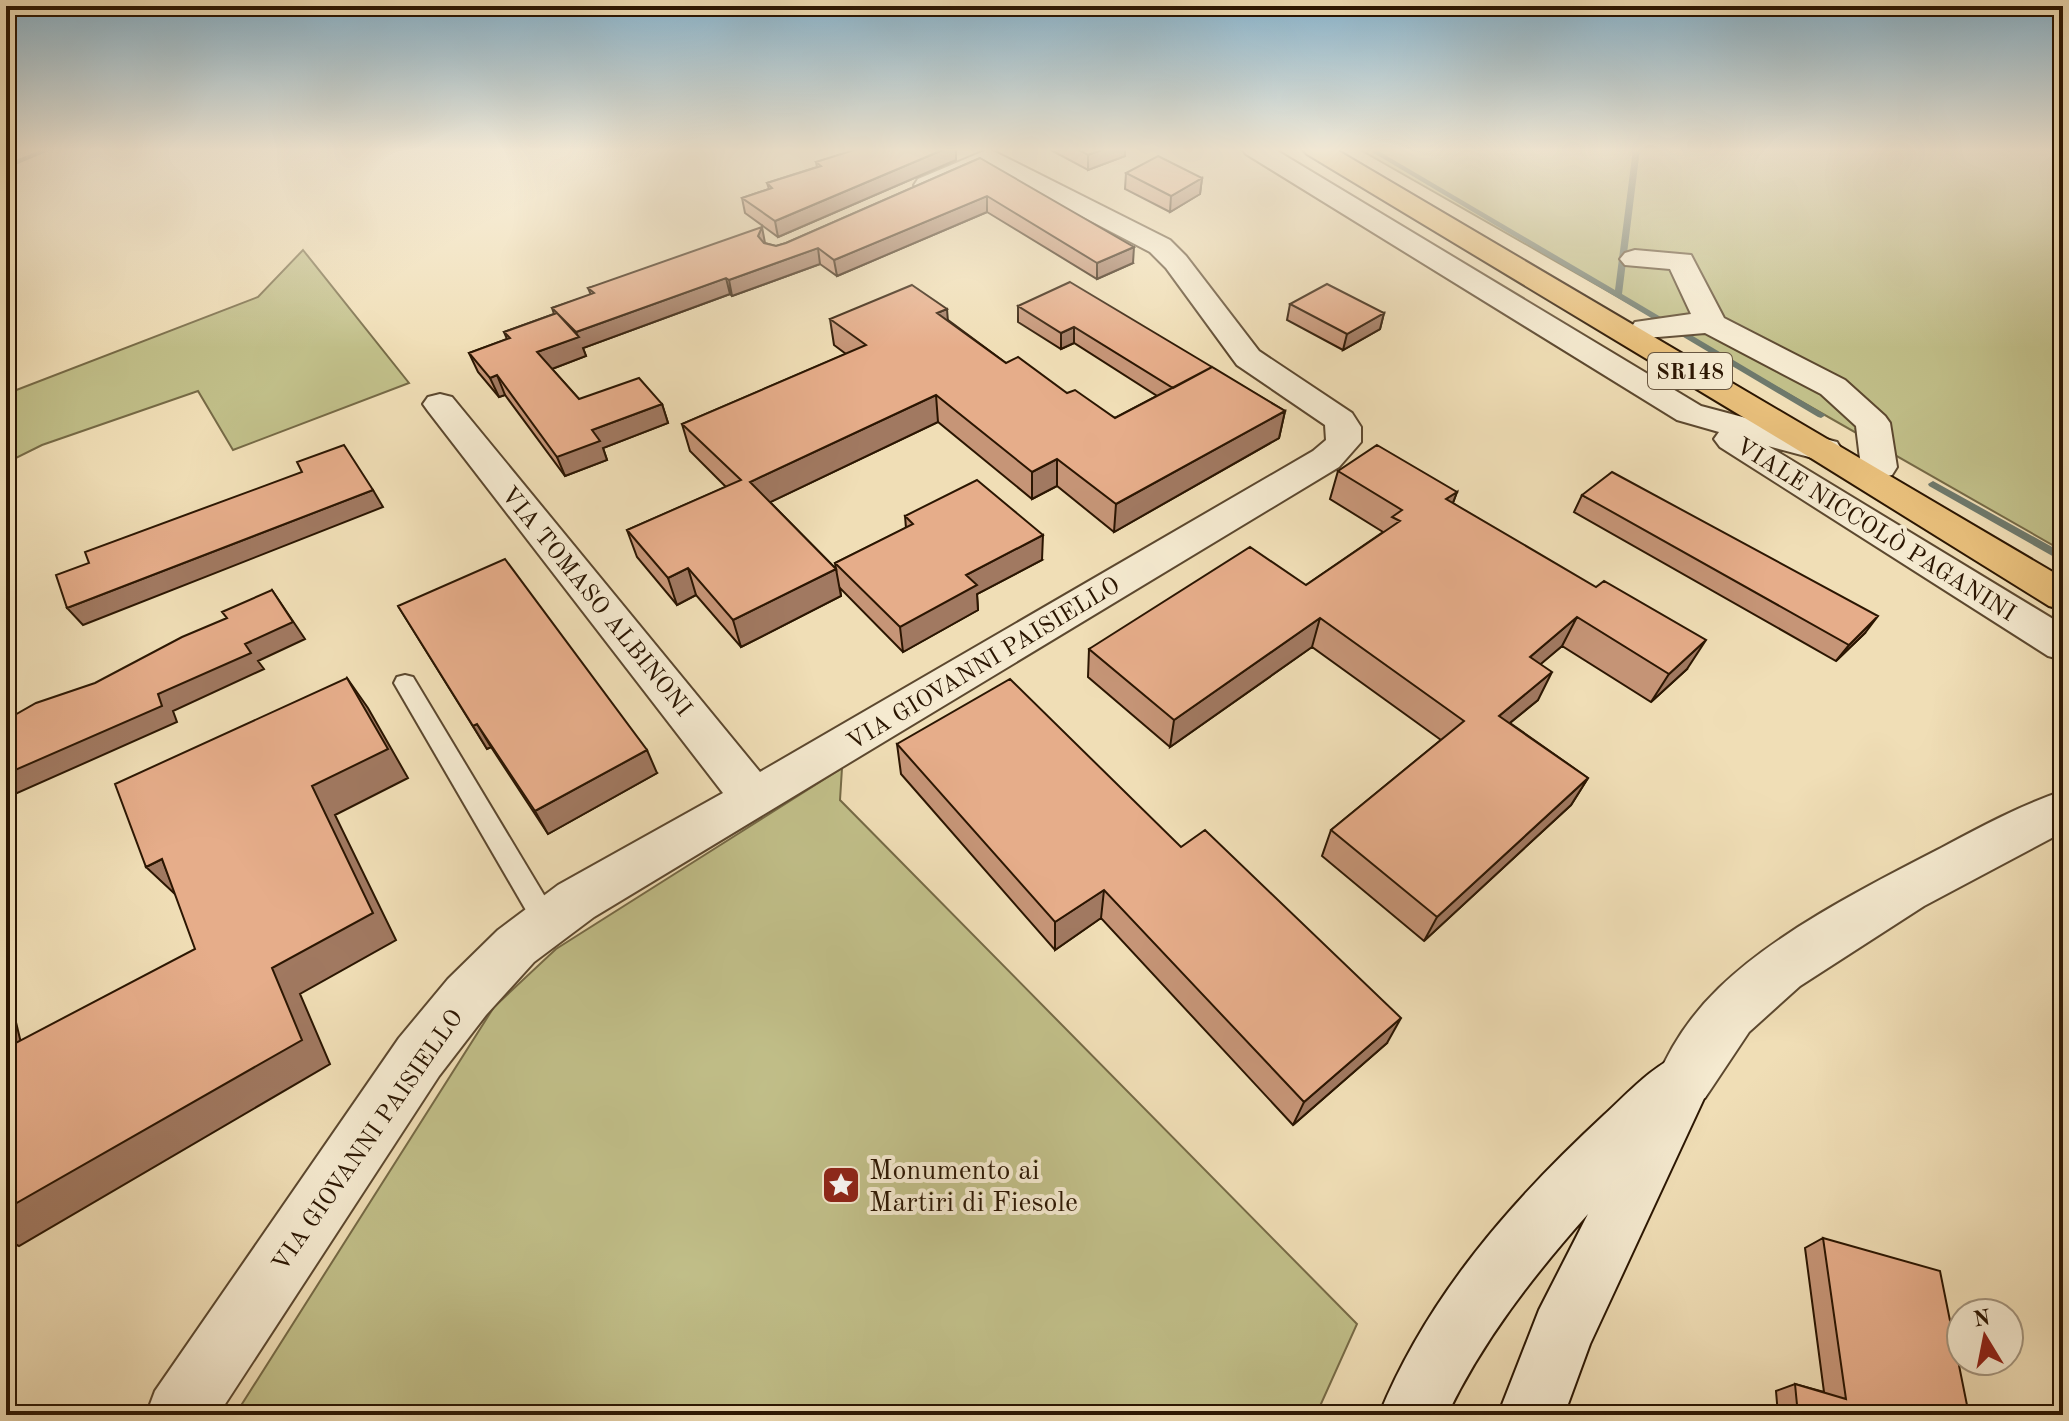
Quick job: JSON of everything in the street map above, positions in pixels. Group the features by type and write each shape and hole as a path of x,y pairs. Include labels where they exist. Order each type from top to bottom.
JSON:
{"main road":[{"name":"SR148","path":"1428,215 2063,596"},
{"name":"SR148","path":"1453,215 2063,576"}],"street":[{"name":"VIA GIOVANNI PAISIELLO","path":"179,1415 419,1057 516,946 576,901 1326,459 1343,444 1346,432 1340,420 1248,358 1176,262 1160,246 1101,215"},
{"name":"VIALE NICCOLÒ PAGANINI","path":"1364,215 2063,645"},
{"path":"1635,259 1681,261 1701,324"},
{"path":"1646,329 1701,324 1833,387 1873,423 1879,467"},
{"name":"VIA TOMASO ALBINONI","path":"440,404 754,798"},
{"path":"1689,413 1824,450"},
{"path":"1531,1415 1568,1320 1685,1079 1707,1042 1730,1014 1793,962 1911,887 2063,810"},
{"path":"1412,1415 1454,1338 1524,1237 1582,1174 1685,1079"}],"lane":[{"path":"405,683 547,923"}],"shaded area":[{"path":"1475,215 2063,215 2063,551"},
{"path":"303,250 409,383 233,450 198,391 42,445 6,463 6,394 258,297"},
{"path":"842,768 840,800 1357,1324 1316,1415 235,1415 494,1007 556,949"}],"building":[{"path":"767,215 788,215 775,221"},
{"path":"849,215 941,215 834,260 818,248 576,332 552,308 594,293 588,288 762,227 758,236 764,243 776,246"},
{"path":"1019,215 1079,215 1134,247 1097,263"},
{"path":"1070,282 1212,367 1173,388 1074,327 1061,333 1018,306"},
{"path":"1327,284 1384,313 1347,334 1290,304"},
{"path":"912,285 947,309 937,313 1006,363 1018,357 1067,393 1075,390 1115,418 1212,367 1285,411 1116,504 1057,459 1032,472 936,395 750,482 836,569 733,620 688,568 668,578 627,530 741,480 682,424 866,345 830,319"},
{"path":"557,313 579,337 537,352 579,399 639,378 662,404 592,430 600,441 557,457 497,375 490,378 469,353 510,338 504,332"},
{"path":"344,445 373,490 67,608 56,575 89,563 85,552 302,472 297,462"},
{"path":"1377,445 1457,492 1446,499 1596,587 1604,581 1706,640 1669,674 1577,617 1530,657 1552,672 1499,716 1588,778 1437,917 1331,830 1464,721 1320,618 1174,720 1089,649 1250,547 1306,585 1400,521 1392,517 1402,510 1338,471"},
{"path":"1612,472 1878,616 1849,645 1582,495"},
{"path":"977,480 1043,535 966,575 977,585 900,627 835,563 913,524 905,516"},
{"path":"505,559 647,750 535,811 477,724 473,726 398,606"},
{"path":"272,590 293,622 245,644 251,653 158,694 162,706 6,774 6,720 36,703 95,683 182,637 227,618 222,612"},
{"path":"347,678 388,749 312,786 373,913 272,968 302,1040 6,1209 6,1048 195,949 162,859 146,867 115,784"},
{"path":"1010,679 1181,847 1205,830 1401,1018 1304,1102 1104,890 1055,922 897,744"},
{"path":"1823,1238 1940,1271 1945,1297 1945,1377 1961,1377 1969,1415 1798,1415 1795,1384 1846,1399"}],"waterway":[{"path":"1482,215 1821,415"},
{"path":"1618,295 1628,215"},
{"path":"1933,484 2063,558"}],"place":[{"name":"Monumento ai Martiri di Fiesole","path":"841,1185"}]}
